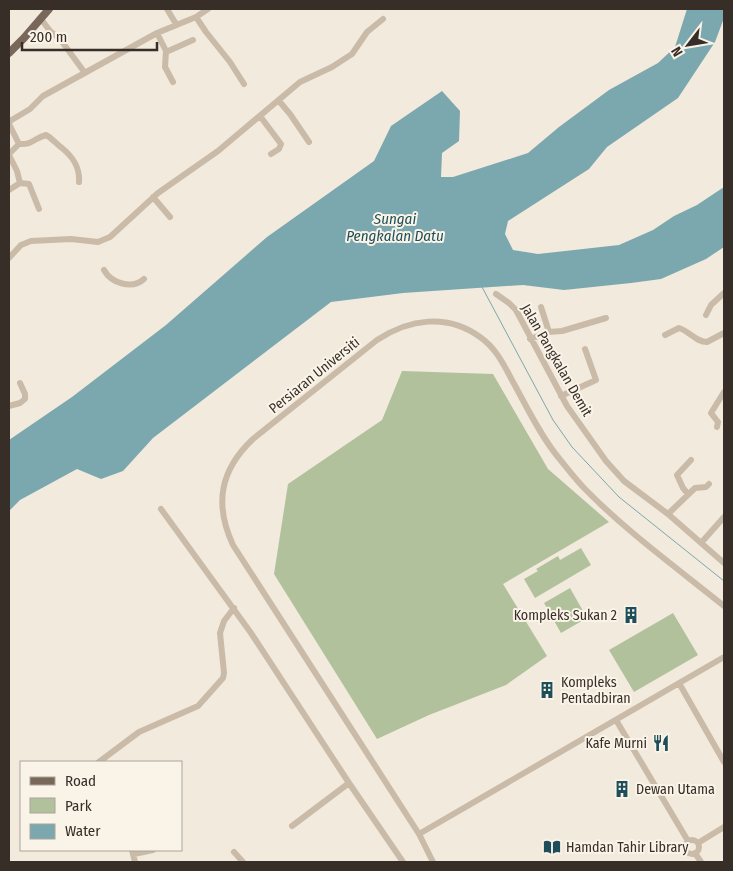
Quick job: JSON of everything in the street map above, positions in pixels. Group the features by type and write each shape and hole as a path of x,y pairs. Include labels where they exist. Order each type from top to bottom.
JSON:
{"main road":[{"path":"9,52 49,9"}],"street":[{"path":"167,9 176,24"},
{"path":"19,144 9,124 10,121 30,109 43,96 157,33 208,9"},
{"path":"196,16 244,84"},
{"path":"9,258 22,246 31,241 71,239 91,242 104,240 116,233 153,197 218,152 300,82 326,70 352,54 367,32 384,18"},
{"path":"41,19 85,73"},
{"path":"157,33 166,52 166,67 173,82"},
{"path":"166,52 193,40"},
{"path":"279,101 309,142"},
{"path":"260,116 280,144 279,149 271,154"},
{"path":"20,183 9,154 19,144 30,144 44,135 50,137 72,157 79,170 79,182"},
{"path":"9,190 20,183 29,184 39,209"},
{"path":"153,197 170,217"},
{"path":"104,270 109,277 124,284 136,284 144,279"},
{"path":"706,315 710,305 724,293"},
{"name":"Jalan Pangkalan Demit","path":"496,294 516,310 562,396 606,460 624,481 668,514 724,562"},
{"path":"541,307 549,332"},
{"path":"530,339 549,332 558,332 606,318"},
{"name":"Persiaran Universiti","path":"433,862 419,834 233,546 226,530 222,497 231,466 240,452 377,340 392,330 407,324 421,322 453,324 467,329 494,349 540,431 556,455 583,488 610,513 724,606"},
{"path":"665,335 679,328 699,340 707,342 724,333"},
{"path":"562,396 596,380 585,349"},
{"path":"9,406 20,403 25,399 20,383"},
{"path":"718,427 718,422 711,413 724,392"},
{"path":"688,494 677,475 691,460"},
{"path":"668,514 697,487 704,487 709,484"},
{"path":"161,509 234,608 403,862"},
{"path":"701,543 724,517"},
{"path":"100,761 140,732 190,710 203,702 223,678 220,633 224,621 234,608"},
{"path":"419,834 724,657"},
{"path":"679,683 724,762"},
{"path":"616,720 688,842"},
{"path":"292,826 349,783"},
{"path":"698,843 724,827"},
{"path":"688,842 694,840 698,843"},
{"path":"688,842 686,849 689,853 695,853"},
{"path":"695,853 698,850 698,843"},
{"path":"133,852 135,862"},
{"path":"234,852 243,862"},
{"path":"695,853 701,862"}],"green space":[{"path":"402,371 493,374 548,469 609,522 503,584 547,656 506,685 429,715 377,739 274,574 288,484 382,420"},
{"path":"581,548 591,565 535,598 524,579 538,571 536,569 558,556 560,560"},
{"path":"570,588 587,618 561,633 544,603"},
{"path":"673,613 698,655 634,692 609,650"}],"water":[{"name":"Sungai Pengkalan Datu","path":"687,9 724,9 724,18 715,42 678,98 607,147 589,169 508,221 505,234 513,250 538,254 619,245 653,230 724,187 724,247 706,259 661,279 564,290 523,285 403,293 331,302 153,438 123,471 101,479 77,469 20,500 9,511 9,440 72,397 166,325 267,237 374,161 391,126 442,91 460,111 459,141 442,153 441,177 453,177 528,153 609,90 658,63 675,47"}],"waterway":[{"path":"482,287 553,420 572,447 619,497 724,581"}],"place":[{"name":"Kompleks Sukan 2","path":"631,615"},
{"name":"Kompleks Pentadbiran","path":"547,690"},
{"name":"Kafe Murni","path":"661,743"},
{"name":"Dewan Utama","path":"622,789"},
{"name":"Hamdan Tahir Library","path":"552,847"}]}
